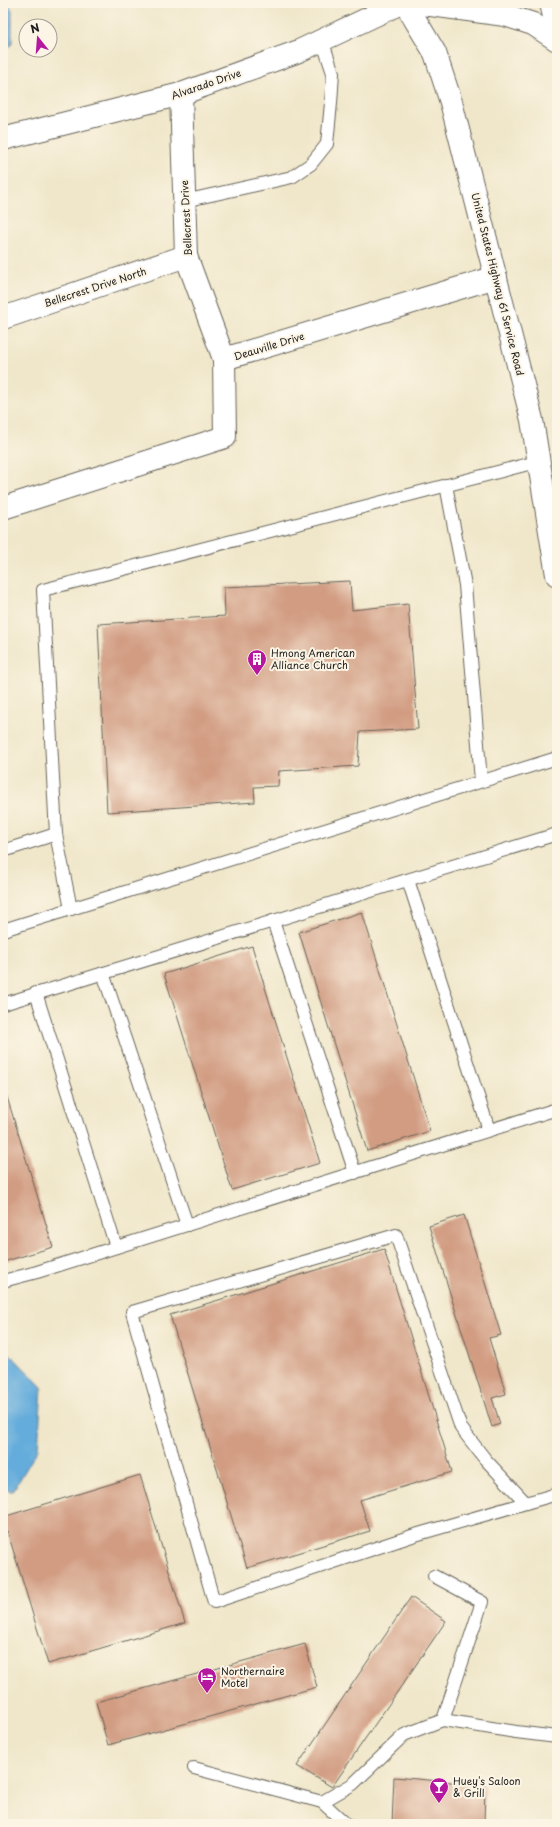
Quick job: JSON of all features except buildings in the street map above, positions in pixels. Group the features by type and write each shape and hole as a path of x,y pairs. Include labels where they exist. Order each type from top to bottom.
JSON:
{"street":[{"name":"Alvarado Drive","path":"3,140 181,94 299,51 401,3"},
{"name":"United States Highway 61 Service Road","path":"405,3 435,53 452,102 532,420 540,461 557,575"},
{"path":"416,3 506,14 533,24 557,40"},
{"path":"552,3 557,30"},
{"name":"Bellecrest Drive","path":"181,94 186,256 224,360"},
{"name":"Bellecrest Drive North","path":"3,318 186,256"},
{"name":"Deauville Drive","path":"3,508 225,437 224,360 496,277"}],"lane":[{"path":"184,201 292,177 311,164 327,144 331,103 333,73 322,40"},
{"path":"71,909 56,834 43,590 540,461"},
{"path":"446,485 465,585 481,781"},
{"path":"3,930 557,758"},
{"path":"3,851 56,834"},
{"path":"3,1004 557,834"},
{"path":"408,880 489,1130"},
{"path":"273,921 355,1173"},
{"path":"103,973 187,1225"},
{"path":"36,993 116,1247"},
{"path":"3,1281 355,1173 557,1109"},
{"path":"526,1503 485,1459 461,1428 396,1236 132,1312 214,1602 415,1535 526,1503 557,1494"},
{"path":"434,1576 482,1602 443,1720"},
{"path":"322,1802 353,1784 404,1735 443,1720 557,1737"},
{"path":"194,1768 322,1802 346,1824"}],"water":[{"path":"3,3 8,3 12,10 12,44 3,51"},
{"path":"3,1352 9,1353 42,1387 38,1449 13,1491 3,1490"}],"place":[{"name":"Hmong American Alliance Church","path":"257,676"},
{"name":"Northernaire Motel","path":"207,1694"},
{"name":"Huey's Saloon & Grill","path":"439,1804"}]}
